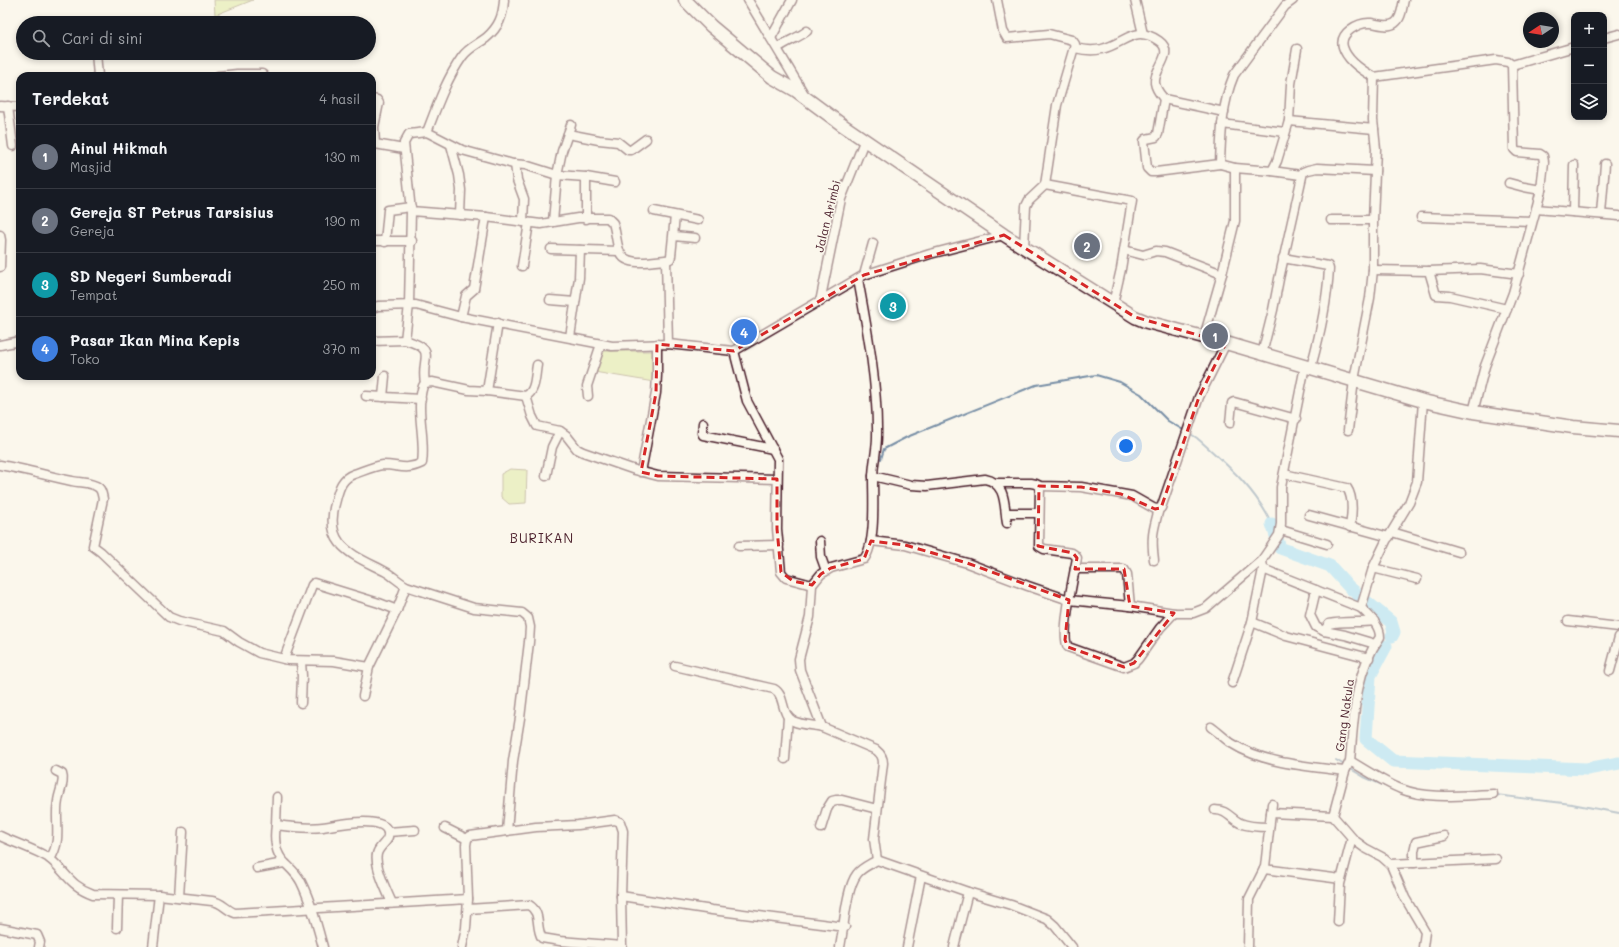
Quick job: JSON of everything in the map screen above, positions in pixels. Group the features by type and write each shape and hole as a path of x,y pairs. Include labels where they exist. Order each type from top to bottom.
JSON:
{"main road":[{"path":"685,0 711,26 772,77 806,98 1004,235 1113,304 1147,322 1308,366 1423,401 1473,412 1616,432"}],"street":[{"path":"427,132 441,93 463,55 486,38 498,25 503,15 504,0"},
{"path":"748,0 778,48 806,98"},
{"path":"771,38 792,0"},
{"path":"997,0 1003,31 1007,38 1049,34 1072,40 1075,48 1068,67 1058,105 1045,185 1027,203 1024,248"},
{"path":"1135,0 1143,34"},
{"path":"1220,164 1222,124 1230,85 1234,75 1285,6 1293,0"},
{"path":"1404,0 1399,19 1396,23 1384,25 1371,23 1365,24 1351,30 1343,37 1344,49 1347,55 1360,68 1374,77 1496,60 1508,62 1512,65 1571,48"},
{"path":"778,48 788,41 798,38 807,31"},
{"path":"1075,48 1096,50 1103,49 1124,38 1143,34 1152,36 1162,43 1165,50 1166,56 1158,70 1155,82 1158,92 1164,99 1224,112"},
{"path":"1607,37 1619,34"},
{"path":"1272,171 1278,161 1289,121 1291,84 1297,49"},
{"path":"97,60 98,72"},
{"path":"1473,412 1485,366 1519,274 1541,190 1544,162 1543,156 1540,154 1517,152 1514,149 1512,65"},
{"path":"1348,430 1354,380 1370,298 1373,270 1373,220 1376,149 1374,129 1374,77"},
{"path":"1164,99 1158,134 1156,137 1146,139 1144,141 1147,168 1150,172 1220,164 1235,168 1301,175"},
{"path":"376,100 379,103 376,117"},
{"path":"13,146 4,106 16,107"},
{"path":"1289,121 1374,129"},
{"path":"1222,124 1285,132"},
{"path":"553,222 557,176 562,151 571,125"},
{"path":"405,340 409,305 408,280 412,241 411,209 404,149 406,137 409,134 427,132 462,150 557,176 615,182"},
{"path":"568,134 618,142 628,150 631,150 646,139"},
{"name":"Jalan Arimbi","path":"820,302 841,199 866,139"},
{"path":"376,144 404,149"},
{"path":"451,145 459,175 461,190 460,215"},
{"path":"516,164 517,180 524,199 526,222 522,266"},
{"path":"1601,214 1605,164"},
{"path":"1573,212 1574,165"},
{"path":"1204,337 1235,221 1235,168"},
{"path":"1262,354 1273,310 1301,175 1303,172 1317,168 1375,171"},
{"path":"586,178 586,219"},
{"path":"1509,183 1541,190"},
{"path":"1045,185 1132,201 1113,304"},
{"path":"385,242 388,210 411,209 540,224 578,218 608,218 615,226 619,251 625,260 632,262 666,260 670,259 671,256 675,216"},
{"path":"1536,209 1619,216"},
{"path":"654,211 698,220"},
{"path":"461,317 466,296 474,289 486,217"},
{"path":"1421,217 1532,221"},
{"path":"1331,220 1373,220"},
{"path":"0,234 0,267"},
{"path":"376,307 416,305 461,317 612,346 668,344 734,351 861,277 930,254 1004,235"},
{"path":"674,236 695,238"},
{"path":"376,241 412,241"},
{"path":"822,727 800,670 799,659 810,617 812,585 817,577 826,571 864,559 871,541 874,503 873,476 877,437 876,407 861,277 873,243"},
{"path":"552,248 619,251"},
{"path":"570,337 579,278 580,250"},
{"path":"1124,250 1143,255 1156,251 1165,252 1222,274"},
{"path":"871,541 904,545 967,563 1069,600 1130,606 1174,613 1193,613 1206,608 1262,560 1277,539 1281,530 1281,487 1308,366 1324,314 1328,293 1329,269 1328,266 1283,258"},
{"path":"666,260 668,344"},
{"path":"1373,270 1429,271 1480,269 1519,274"},
{"path":"1429,271 1436,295 1450,296 1507,309"},
{"path":"550,300 576,302"},
{"path":"488,391 498,323"},
{"path":"376,341 405,340 423,347 425,351 425,383 422,387 420,421 423,454 422,463 408,468 382,465 347,476 342,483 334,507 332,526 335,536 346,550 359,560 387,573 406,586 474,608 522,612 528,618 530,627 529,642 520,718 513,760 507,831"},
{"path":"0,345 16,342"},
{"path":"1154,560 1152,543 1154,521 1162,505 1199,397 1226,343"},
{"path":"588,396 587,386 601,344"},
{"path":"641,472 656,393 657,344"},
{"path":"734,351 747,401 778,459 777,529 781,572 786,578 793,581 812,585"},
{"path":"425,383 432,382 469,390 526,396 530,394 533,388 537,365"},
{"path":"383,397 385,376"},
{"path":"366,396 421,399"},
{"path":"526,396 532,416 537,426 560,431 566,435 577,449 641,472 658,476 777,479"},
{"path":"1362,603 1373,568 1409,503 1417,482 1423,401"},
{"path":"1230,423 1232,403 1234,402 1296,418"},
{"path":"703,423 703,436 773,449"},
{"path":"546,476 552,447 560,431"},
{"path":"0,465 92,485 99,488 102,492 103,499 93,546 169,617 179,621 224,631 239,642 259,653 301,662 313,660 334,661 369,667"},
{"path":"1284,474 1347,488 1351,498 1352,517 1350,527"},
{"path":"873,476 911,485 927,486 985,479 995,483 1081,487 1132,496 1159,510"},
{"path":"995,483 1005,499 1007,523"},
{"path":"1040,486 1039,546 1044,549 1073,553 1077,558 1069,600 1065,640 1068,647 1124,667 1130,665 1138,659 1160,628 1174,613"},
{"path":"1006,513 1039,513"},
{"path":"1309,515 1350,527 1459,552"},
{"path":"1281,530 1327,544"},
{"path":"820,541 821,557 826,571"},
{"path":"739,546 779,545"},
{"path":"1232,683 1252,622 1263,569 1262,560"},
{"path":"1373,568 1417,579"},
{"path":"1075,569 1124,569 1127,574 1130,606"},
{"path":"1263,569 1316,590 1362,603 1374,621 1337,622 1329,624 1324,631"},
{"path":"284,659 314,583 397,610"},
{"path":"363,696 369,667 397,610 406,586"},
{"path":"1316,590 1310,614 1316,627 1324,631 1345,635 1375,644"},
{"name":"Gang Nakula","path":"1333,816 1347,766 1359,681 1368,658 1380,637 1380,633 1374,621"},
{"path":"1252,622 1286,636 1368,658"},
{"path":"1568,622 1619,627"},
{"path":"1610,671 1619,637"},
{"path":"301,662 301,703"},
{"path":"675,666 774,689 779,692 788,716 793,721 822,727 881,753 884,763 874,839 878,860"},
{"path":"785,759 788,716"},
{"path":"1211,727 1232,743 1263,757 1291,764 1347,766 1410,792 1431,795 1493,794"},
{"path":"50,859 53,854 58,830 58,800 64,778 62,774 56,771"},
{"path":"277,797 276,844 284,863 297,874 301,881 312,908 323,947"},
{"path":"821,828 829,804 832,801 842,800 877,809"},
{"path":"1248,947 1250,899 1264,869 1271,808 1333,816 1352,838 1390,864 1405,898 1425,932 1423,947"},
{"path":"1215,810 1224,811 1239,823 1257,827 1269,827"},
{"path":"467,839 470,836 475,835 536,827 578,825 615,820 620,822 623,831 621,896 622,947 542,938 540,935 538,918 535,909 529,904 468,909"},
{"path":"276,825 323,827 349,823 381,823 386,827 388,839 377,853 376,862 392,903"},
{"path":"445,828 467,839"},
{"path":"388,832 414,830"},
{"path":"179,897 183,832"},
{"path":"0,836 50,859 72,883 84,891 93,894 159,895 217,901 235,913 468,899"},
{"path":"1414,863 1416,842 1444,836"},
{"path":"1338,922 1341,879 1352,838"},
{"path":"462,947 468,909 467,839"},
{"path":"878,860 968,892 1011,905 1047,919 1055,926 1072,947"},
{"path":"840,947 852,882 857,873 878,860"},
{"path":"1390,864 1496,860"},
{"path":"257,868 284,863"},
{"path":"1264,869 1341,879"},
{"path":"907,947 921,876"},
{"path":"954,947 968,892"},
{"path":"117,928 118,895"},
{"path":"153,947 159,895"},
{"path":"621,896 712,910 844,927"},
{"path":"0,928 37,935 40,942 39,947"}],"highlighted area":[{"path":"1004,235 1135,317 1226,343 1199,397 1161,508 1155,509 1121,494 1081,487 1039,486 1038,546 1073,553 1077,558 1075,569 1124,569 1130,606 1174,613 1134,663 1124,667 1068,647 1065,640 1069,600 967,563 905,545 871,541 864,559 831,568 821,574 812,585 793,581 781,572 777,529 777,479 658,476 641,472 656,393 657,344 734,351 864,275"}],"green space":[{"path":"214,0 253,0 215,15"},
{"path":"600,351 653,351 654,382 594,372"},
{"path":"510,469 527,470 526,503 509,504 501,497 501,474"}],"waterway":[{"path":"881,459 884,449 907,437 1036,385 1096,375 1120,382 1141,394 1168,421 1185,431"},
{"path":"1189,433 1197,438 1239,477 1257,499 1272,524"},
{"path":"1272,524 1280,548 1330,566 1350,588 1391,622 1394,632 1392,636"},
{"path":"1386,646 1370,676 1366,739 1393,761 1587,769 1619,763"},
{"path":"1336,760 1346,766"},
{"path":"1349,768 1364,777 1385,786"},
{"path":"1496,795 1572,804 1619,813"}],"place":[{"name":"Gereja ST Petrus Tarsisius","path":"1087,246"},
{"name":"SD Negeri Sumberadi","path":"893,306"},
{"name":"Pasar Ikan Mina Kepis","path":"744,332"},
{"name":"Ainul Hikmah","path":"1215,336"}],"district":[{"name":"BURIKAN","path":"542,537"}]}
